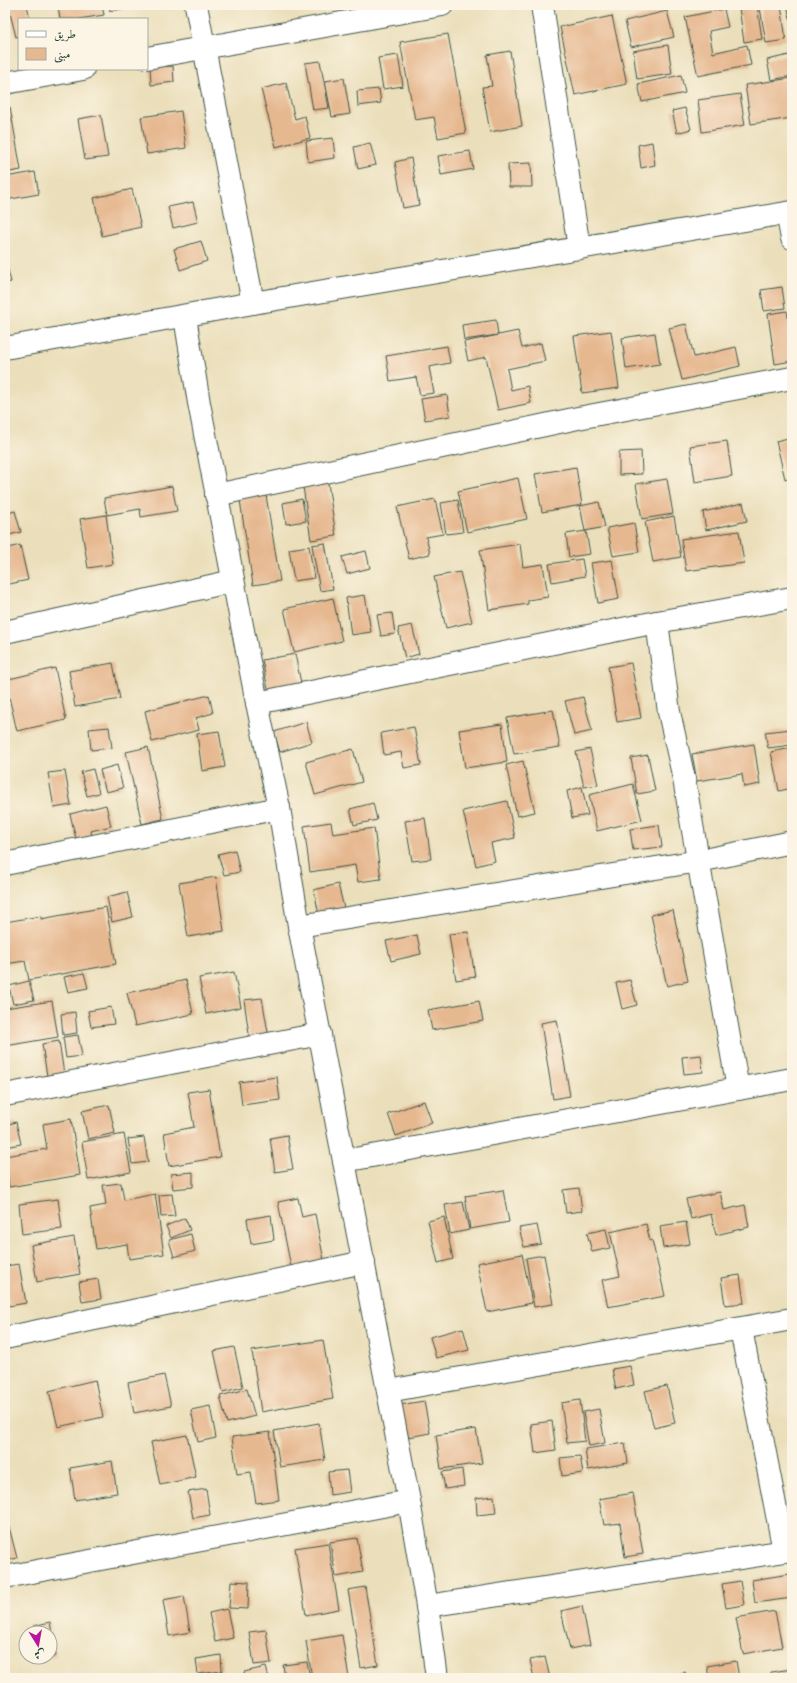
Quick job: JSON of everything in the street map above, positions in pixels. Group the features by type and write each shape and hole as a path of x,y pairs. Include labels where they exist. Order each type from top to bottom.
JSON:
{"street":[{"path":"196,5 203,48 253,303"},
{"path":"148,58 442,5"},
{"path":"542,5 579,248"},
{"path":"5,83 77,70"},
{"path":"5,348 185,317 253,303 789,212 792,238"},
{"path":"185,317 216,495 256,703 279,808 299,926 409,1501 427,1606 437,1678"},
{"path":"216,495 578,418 792,378"},
{"path":"5,632 233,581"},
{"path":"256,703 657,622 792,598"},
{"path":"657,622 669,712 684,779 699,861 738,1090"},
{"path":"5,864 279,808"},
{"path":"299,926 699,861 792,842"},
{"path":"5,1095 320,1034"},
{"path":"344,1161 738,1090 792,1078"},
{"path":"5,1338 364,1262"},
{"path":"388,1391 792,1319"},
{"path":"427,1606 788,1550 741,1329"},
{"path":"5,1577 409,1501"}],"building":[{"path":"8,5 27,5 30,18 18,18 18,36 16,37"},
{"path":"58,5 102,5 104,15 85,18 60,18"},
{"path":"109,5 130,5 131,7 110,11"},
{"path":"757,5 762,39 744,42 739,8"},
{"path":"781,5 786,40 766,43 760,8"},
{"path":"787,5 792,5 792,22 791,22"},
{"path":"724,9 728,27 709,31 713,53 747,45 751,65 698,76 685,17"},
{"path":"667,11 674,37 631,47 625,21"},
{"path":"612,16 627,84 575,95 560,27"},
{"path":"448,34 466,133 438,138 434,117 415,120 400,42"},
{"path":"668,45 672,74 637,79 633,51"},
{"path":"510,51 522,126 490,132 482,87 492,86 487,55"},
{"path":"398,55 403,86 383,89 378,58"},
{"path":"789,55 792,76 771,80 767,60"},
{"path":"320,61 329,108 313,110 305,63"},
{"path":"173,66 174,82 151,85 150,67"},
{"path":"681,75 685,93 642,102 638,84"},
{"path":"344,78 350,114 332,117 325,81"},
{"path":"792,78 792,118 751,124 745,85"},
{"path":"286,83 295,119 305,116 310,138 276,147 261,89"},
{"path":"379,89 381,103 358,106 357,91"},
{"path":"740,94 745,125 702,132 698,100"},
{"path":"10,107 21,170 5,173 5,108"},
{"path":"685,108 691,129 677,133 672,111"},
{"path":"181,111 186,148 147,154 141,117"},
{"path":"101,115 108,157 85,160 78,119"},
{"path":"333,138 335,158 308,162 306,141"},
{"path":"652,142 655,165 641,168 638,145"},
{"path":"370,143 376,165 358,169 354,147"},
{"path":"470,151 473,169 441,175 438,156"},
{"path":"411,158 419,205 403,208 395,162"},
{"path":"531,163 532,187 509,187 508,164"},
{"path":"35,172 39,194 5,200 5,177"},
{"path":"132,189 141,227 102,236 94,198"},
{"path":"193,202 198,222 173,228 168,207"},
{"path":"201,241 207,261 180,270 174,249"},
{"path":"5,258 11,282 5,283"},
{"path":"782,287 785,308 764,311 761,290"},
{"path":"787,311 792,342 792,361 775,364 768,314"},
{"path":"496,320 498,335 464,340 462,325"},
{"path":"686,324 694,357 736,347 740,366 682,380 669,328"},
{"path":"518,331 522,348 541,343 545,361 507,369 511,390 528,386 531,403 498,410 486,357 468,361 464,342"},
{"path":"611,331 619,388 582,393 574,336"},
{"path":"655,333 660,364 626,369 622,338"},
{"path":"447,346 450,363 429,367 434,393 420,395 416,377 390,381 386,356"},
{"path":"447,395 450,416 425,420 421,399"},
{"path":"792,437 792,477 785,479 776,441"},
{"path":"727,441 732,476 695,482 690,446"},
{"path":"641,451 642,474 619,475 619,452"},
{"path":"576,467 582,505 542,512 535,474"},
{"path":"518,478 527,519 467,532 458,491"},
{"path":"667,479 673,514 642,519 636,484"},
{"path":"264,483 280,581 253,585 238,487"},
{"path":"328,483 336,536 311,540 303,487"},
{"path":"172,486 177,511 141,517 140,509 107,515 104,498"},
{"path":"302,499 306,521 286,524 283,503"},
{"path":"435,499 443,534 426,537 430,554 409,559 397,507"},
{"path":"458,500 463,532 446,534 441,503"},
{"path":"599,502 605,527 585,531 580,506"},
{"path":"743,503 747,521 706,530 703,512"},
{"path":"15,511 21,532 5,536 5,514"},
{"path":"106,515 113,564 88,568 80,519"},
{"path":"674,516 681,557 653,562 645,522"},
{"path":"634,523 639,552 613,556 607,528"},
{"path":"586,531 590,554 569,557 566,534"},
{"path":"739,531 744,563 686,571 681,539"},
{"path":"325,543 333,589 320,591 312,545"},
{"path":"520,544 523,567 543,564 548,597 528,600 528,604 489,610 480,550"},
{"path":"20,545 28,580 5,585 5,549"},
{"path":"309,546 314,578 294,581 289,549"},
{"path":"366,551 370,568 347,574 342,557"},
{"path":"582,559 585,576 552,582 549,564"},
{"path":"612,560 619,599 598,603 591,563"},
{"path":"460,572 472,622 446,628 434,577"},
{"path":"365,595 371,632 351,635 346,598"},
{"path":"333,598 342,641 294,652 284,609"},
{"path":"392,613 395,634 381,636 377,615"},
{"path":"412,625 419,654 405,658 398,628"},
{"path":"295,654 302,688 269,694 262,660"},
{"path":"113,663 120,699 75,707 69,671"},
{"path":"631,663 641,718 617,722 608,667"},
{"path":"55,668 66,720 17,731 5,680"},
{"path":"209,695 213,713 196,718 199,730 152,742 145,711"},
{"path":"583,697 592,731 574,735 565,701"},
{"path":"553,710 560,747 514,754 507,718"},
{"path":"306,722 312,742 280,752 274,732"},
{"path":"502,724 507,762 465,768 459,730"},
{"path":"109,727 112,748 91,750 89,729"},
{"path":"414,727 421,765 404,768 401,752 384,755 381,733"},
{"path":"792,729 792,745 768,748 765,732"},
{"path":"219,731 225,767 202,771 197,734"},
{"path":"754,744 760,784 744,787 742,774 697,781 692,754"},
{"path":"148,747 163,819 142,824 126,752"},
{"path":"792,748 792,788 779,791 771,752"},
{"path":"353,749 362,782 315,795 306,762"},
{"path":"590,749 598,785 584,787 576,752"},
{"path":"648,755 655,791 637,794 631,758"},
{"path":"523,761 535,812 517,816 506,765"},
{"path":"117,765 123,788 106,792 100,770"},
{"path":"93,769 99,793 87,796 81,772"},
{"path":"65,771 71,805 54,808 48,773"},
{"path":"633,784 642,820 597,831 589,795"},
{"path":"582,787 588,815 572,818 567,791"},
{"path":"507,801 515,838 491,843 495,861 476,866 463,811"},
{"path":"373,803 377,820 354,825 350,809"},
{"path":"106,805 111,826 91,831 94,843 78,847 70,814"},
{"path":"425,818 431,859 412,861 405,821"},
{"path":"331,822 333,834 374,828 381,879 358,882 355,865 310,872 304,826"},
{"path":"659,825 662,847 633,850 630,829"},
{"path":"235,850 240,872 224,875 218,854"},
{"path":"216,877 224,931 188,937 179,883"},
{"path":"338,884 344,908 319,915 314,890"},
{"path":"127,892 133,917 112,922 107,897"},
{"path":"106,907 116,964 29,980 25,961 5,964 5,922 41,916 41,919"},
{"path":"673,910 688,981 667,986 651,915"},
{"path":"468,932 475,977 456,980 449,934"},
{"path":"417,935 421,954 391,961 386,941"},
{"path":"234,972 241,1007 206,1014 199,978"},
{"path":"84,973 88,988 68,992 64,977"},
{"path":"186,980 193,1014 135,1026 127,993"},
{"path":"630,980 637,1005 622,1009 616,983"},
{"path":"29,981 34,1000 13,1004 9,986"},
{"path":"262,998 269,1038 250,1041 244,1000"},
{"path":"52,1001 58,1037 5,1046 5,1008"},
{"path":"479,1001 483,1021 432,1030 428,1010"},
{"path":"111,1007 114,1024 91,1027 88,1011"},
{"path":"75,1012 77,1033 63,1035 61,1014"},
{"path":"557,1020 570,1096 553,1099 541,1023"},
{"path":"78,1035 82,1056 66,1058 63,1037"},
{"path":"59,1041 64,1074 47,1076 42,1044"},
{"path":"701,1055 703,1072 684,1074 682,1057"},
{"path":"277,1077 280,1100 242,1105 239,1082"},
{"path":"209,1089 220,1157 169,1166 164,1133 194,1127 188,1092"},
{"path":"424,1101 432,1123 396,1136 388,1114"},
{"path":"109,1105 115,1133 88,1139 82,1111"},
{"path":"71,1119 80,1175 9,1187 5,1156 47,1149 43,1124"},
{"path":"16,1122 21,1144 5,1147 5,1125"},
{"path":"124,1134 131,1172 88,1180 82,1142"},
{"path":"287,1135 293,1169 275,1172 270,1138"},
{"path":"144,1137 148,1162 132,1164 128,1139"},
{"path":"193,1172 193,1187 173,1189 171,1174"},
{"path":"121,1183 124,1200 155,1194 164,1254 129,1259 127,1244 96,1249 90,1208 106,1205 103,1185"},
{"path":"579,1188 582,1211 566,1213 563,1190"},
{"path":"503,1190 509,1222 470,1229 465,1196"},
{"path":"720,1192 724,1210 745,1205 749,1227 716,1235 711,1214 691,1219 686,1199"},
{"path":"172,1194 175,1216 161,1217 159,1195"},
{"path":"298,1198 302,1217 315,1214 325,1266 292,1272 278,1202"},
{"path":"58,1199 62,1229 22,1234 19,1204"},
{"path":"463,1202 469,1230 450,1234 445,1205"},
{"path":"271,1215 274,1240 251,1244 247,1219"},
{"path":"444,1217 453,1259 438,1263 428,1221"},
{"path":"185,1218 190,1230 171,1238 166,1226"},
{"path":"686,1222 690,1244 663,1248 660,1226"},
{"path":"646,1224 650,1241 652,1240 665,1296 608,1307 602,1280 620,1276 610,1232"},
{"path":"537,1225 541,1244 524,1247 519,1228"},
{"path":"606,1229 610,1248 592,1252 587,1233"},
{"path":"191,1234 195,1251 174,1257 169,1240"},
{"path":"74,1237 80,1274 37,1282 31,1245"},
{"path":"522,1254 532,1303 487,1312 477,1263"},
{"path":"544,1255 553,1304 534,1307 526,1258"},
{"path":"19,1264 26,1303 9,1306 5,1285 5,1266"},
{"path":"740,1275 744,1303 725,1305 721,1278"},
{"path":"98,1279 101,1299 82,1302 79,1282"},
{"path":"463,1328 469,1350 436,1358 430,1337"},
{"path":"323,1340 333,1399 261,1412 252,1351"},
{"path":"234,1347 243,1387 223,1392 214,1351"},
{"path":"630,1366 634,1385 616,1389 612,1369"},
{"path":"164,1375 171,1406 134,1413 128,1383"},
{"path":"95,1380 103,1417 58,1427 49,1391"},
{"path":"667,1386 675,1423 654,1428 645,1391"},
{"path":"247,1389 255,1416 227,1423 220,1396"},
{"path":"580,1400 585,1441 567,1443 561,1403"},
{"path":"424,1401 430,1433 398,1439 393,1406"},
{"path":"210,1406 216,1438 198,1442 191,1410"},
{"path":"599,1409 605,1443 589,1446 583,1412"},
{"path":"552,1421 556,1450 535,1453 531,1424"},
{"path":"319,1423 325,1460 280,1467 274,1431"},
{"path":"476,1429 482,1463 441,1469 436,1435"},
{"path":"270,1432 279,1500 256,1503 251,1472 237,1474 232,1437"},
{"path":"187,1435 196,1477 160,1485 151,1442"},
{"path":"625,1443 628,1463 588,1470 585,1449"},
{"path":"580,1456 583,1473 562,1476 560,1458"},
{"path":"112,1461 117,1493 75,1500 70,1468"},
{"path":"462,1469 464,1486 445,1489 442,1472"},
{"path":"347,1470 350,1492 330,1495 328,1472"},
{"path":"206,1489 210,1515 193,1518 188,1492"},
{"path":"633,1493 643,1554 625,1557 620,1523 604,1525 599,1499"},
{"path":"494,1496 496,1513 477,1515 476,1498"},
{"path":"9,1527 17,1558 5,1561 5,1528"},
{"path":"357,1538 363,1572 336,1577 330,1542"},
{"path":"328,1543 339,1609 306,1615 295,1548"},
{"path":"790,1574 792,1598 755,1603 752,1580"},
{"path":"231,1581 249,1582 248,1609 229,1608"},
{"path":"740,1581 744,1605 726,1608 722,1584"},
{"path":"365,1587 378,1665 361,1668 348,1590"},
{"path":"184,1596 190,1632 169,1636 163,1600"},
{"path":"582,1606 590,1645 570,1649 561,1611"},
{"path":"227,1609 233,1638 215,1642 209,1613"},
{"path":"775,1611 782,1647 743,1654 736,1618"},
{"path":"50,1622 51,1625 37,1625"},
{"path":"266,1630 271,1663 254,1665 249,1632"},
{"path":"342,1635 349,1678 312,1678 306,1641"},
{"path":"221,1655 222,1671 198,1674 196,1659"},
{"path":"545,1657 550,1678 534,1678 530,1660"},
{"path":"736,1661 739,1678 709,1678 707,1666"},
{"path":"307,1662 310,1678 285,1678 283,1665"},
{"path":"266,1667 269,1678 245,1678 244,1672"},
{"path":"792,1669 792,1678 772,1678 771,1672"},
{"path":"685,1672 687,1678 666,1678 666,1677"}]}
